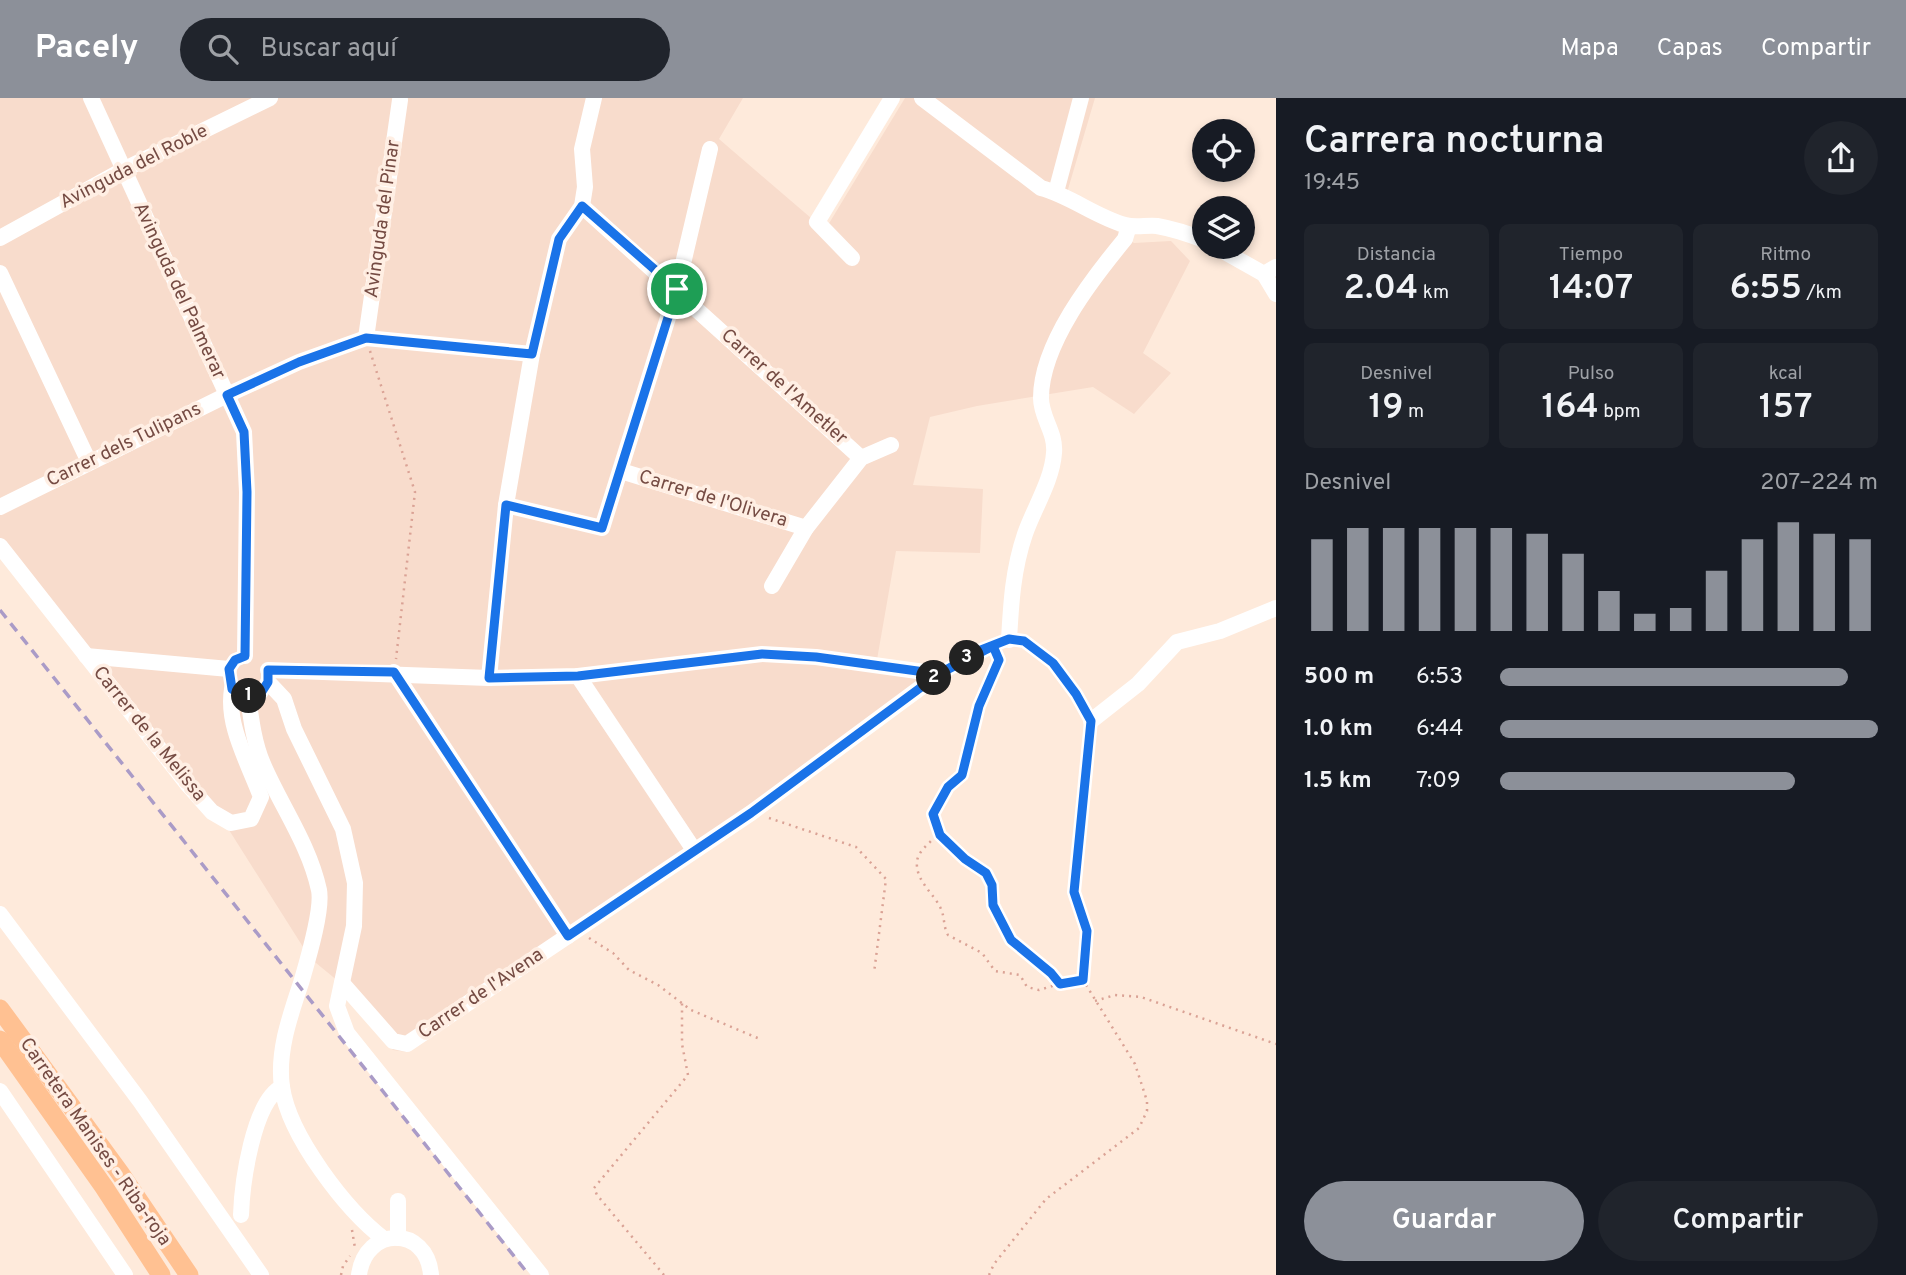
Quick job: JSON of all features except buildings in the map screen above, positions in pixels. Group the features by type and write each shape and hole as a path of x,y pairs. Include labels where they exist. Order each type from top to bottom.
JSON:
{"main road":[{"name":"Carretera Manises - Riba-roja","path":"0,1009 120,1173 189,1275"},
{"name":"Carretera Manises - Riba-roja","path":"0,1040 104,1187 161,1275"}],"street":[{"name":"Avinguda del Palmerar","path":"91,98 244,432 247,492 245,656"},
{"name":"Avinguda del Roble","path":"0,238 123,170 270,98"},
{"path":"489,678 506,505 532,354 559,239 582,206 585,187 582,149 594,98"},
{"path":"852,258 817,222 892,98"},
{"path":"922,98 1041,188 1056,192 1095,215 1129,226 1156,226 1192,236"},
{"path":"1056,192 1081,98"},
{"name":"Avinguda del Pinar","path":"366,338 400,100"},
{"path":"506,505 602,528 677,289 710,149"},
{"name":"Carrer de l'Ametler","path":"582,206 861,458"},
{"path":"1009,639 1013,574 1054,454 1053,430 1041,410 1041,389 1048,360 1056,338 1125,239 1129,226"},
{"path":"1243,259 1270,271 1276,293"},
{"path":"0,273 89,462"},
{"name":"Carrer dels Tulipans","path":"0,507 227,395 299,362 366,338 532,354"},
{"path":"772,586 806,528 861,458 891,445"},
{"name":"Carrer de l'Olivera","path":"621,471 806,528"},
{"name":"Carrer de la Melissa","path":"0,546 188,785 212,812 231,823 251,819 261,797 233,725 230,705 232,689"},
{"path":"1091,721 1138,684 1177,642 1220,631 1276,608"},
{"path":"268,676 394,672 489,678 578,676 762,654 816,657 939,674"},
{"path":"86,656 229,669"},
{"path":"268,676 261,693 248,696 232,689 229,669 235,660 245,656 257,657 284,699 294,729 343,830 355,883 354,926 337,1006 346,1033 541,1275"},
{"path":"394,672 574,932"},
{"name":"Carrer de l'Avena","path":"342,983 393,1041 407,1044 751,813 939,674"},
{"path":"578,676 694,850"},
{"path":"248,696 251,725 262,761 304,845 320,892 311,950 288,1026 283,1052 282,1087 292,1119 305,1143 349,1207 366,1253 359,1275"},
{"path":"0,914 140,1101 261,1275"},
{"path":"241,1214 242,1185 257,1127 273,1092 282,1087"},
{"path":"0,1091 125,1275"},
{"path":"366,1253 391,1238 398,1201"},
{"path":"349,1207 391,1238 418,1245 425,1254 431,1275"}],"path":[{"path":"366,338 415,492 394,672"},
{"path":"939,674 1009,639 1024,641 1053,663 1076,694 1091,721 1074,892 1087,931 1083,980 1135,1064 1147,1111 1139,1128 1046,1199 994,1264 989,1275"},
{"path":"993,646 999,660 979,706 962,775 948,787 933,814 939,830 965,859 986,873 992,885 993,905 1011,940 1051,973 1060,984"},
{"path":"751,813 856,847 887,879 874,973"},
{"path":"939,830 935,840 922,850 917,860 919,876 940,905 948,935 982,953 995,971 1020,975 1027,987 1039,990 1083,980"},
{"path":"574,932 613,953 629,970 682,1003 760,1039"},
{"path":"1095,1001 1115,995 1141,997 1276,1044"},
{"path":"664,1275 594,1188 688,1075 682,1044 682,1003"}],"shaded area":[{"path":"0,98 743,98 719,139 825,230 905,98 1095,98 1066,196 1134,243 1171,241 1190,261 1143,353 1171,373 1134,414 1093,387 977,406 930,417 913,485 983,489 980,553 896,551 875,671 942,680 569,944 407,1052 393,1050 344,986 310,958 229,830 210,819 0,555"}],"railway":[{"path":"0,610 529,1275"}],"route":[{"path":"677,289 582,206 559,239 532,354 366,338 299,362 227,395 244,432 247,492 245,656 235,660 229,669 232,689 242,696 261,693 268,682 268,670 394,672 568,936 751,813 939,674 993,646 999,660 979,706 962,775 948,787 933,814 940,835 965,859 986,873 992,885 993,905 1011,940 1051,973 1060,984 1083,980 1087,931 1074,892 1091,721 1076,694 1053,663 1024,641 1009,639 981,650 939,674 816,657 762,654 708,658 578,676 489,678 506,505 602,528 677,289"}]}
